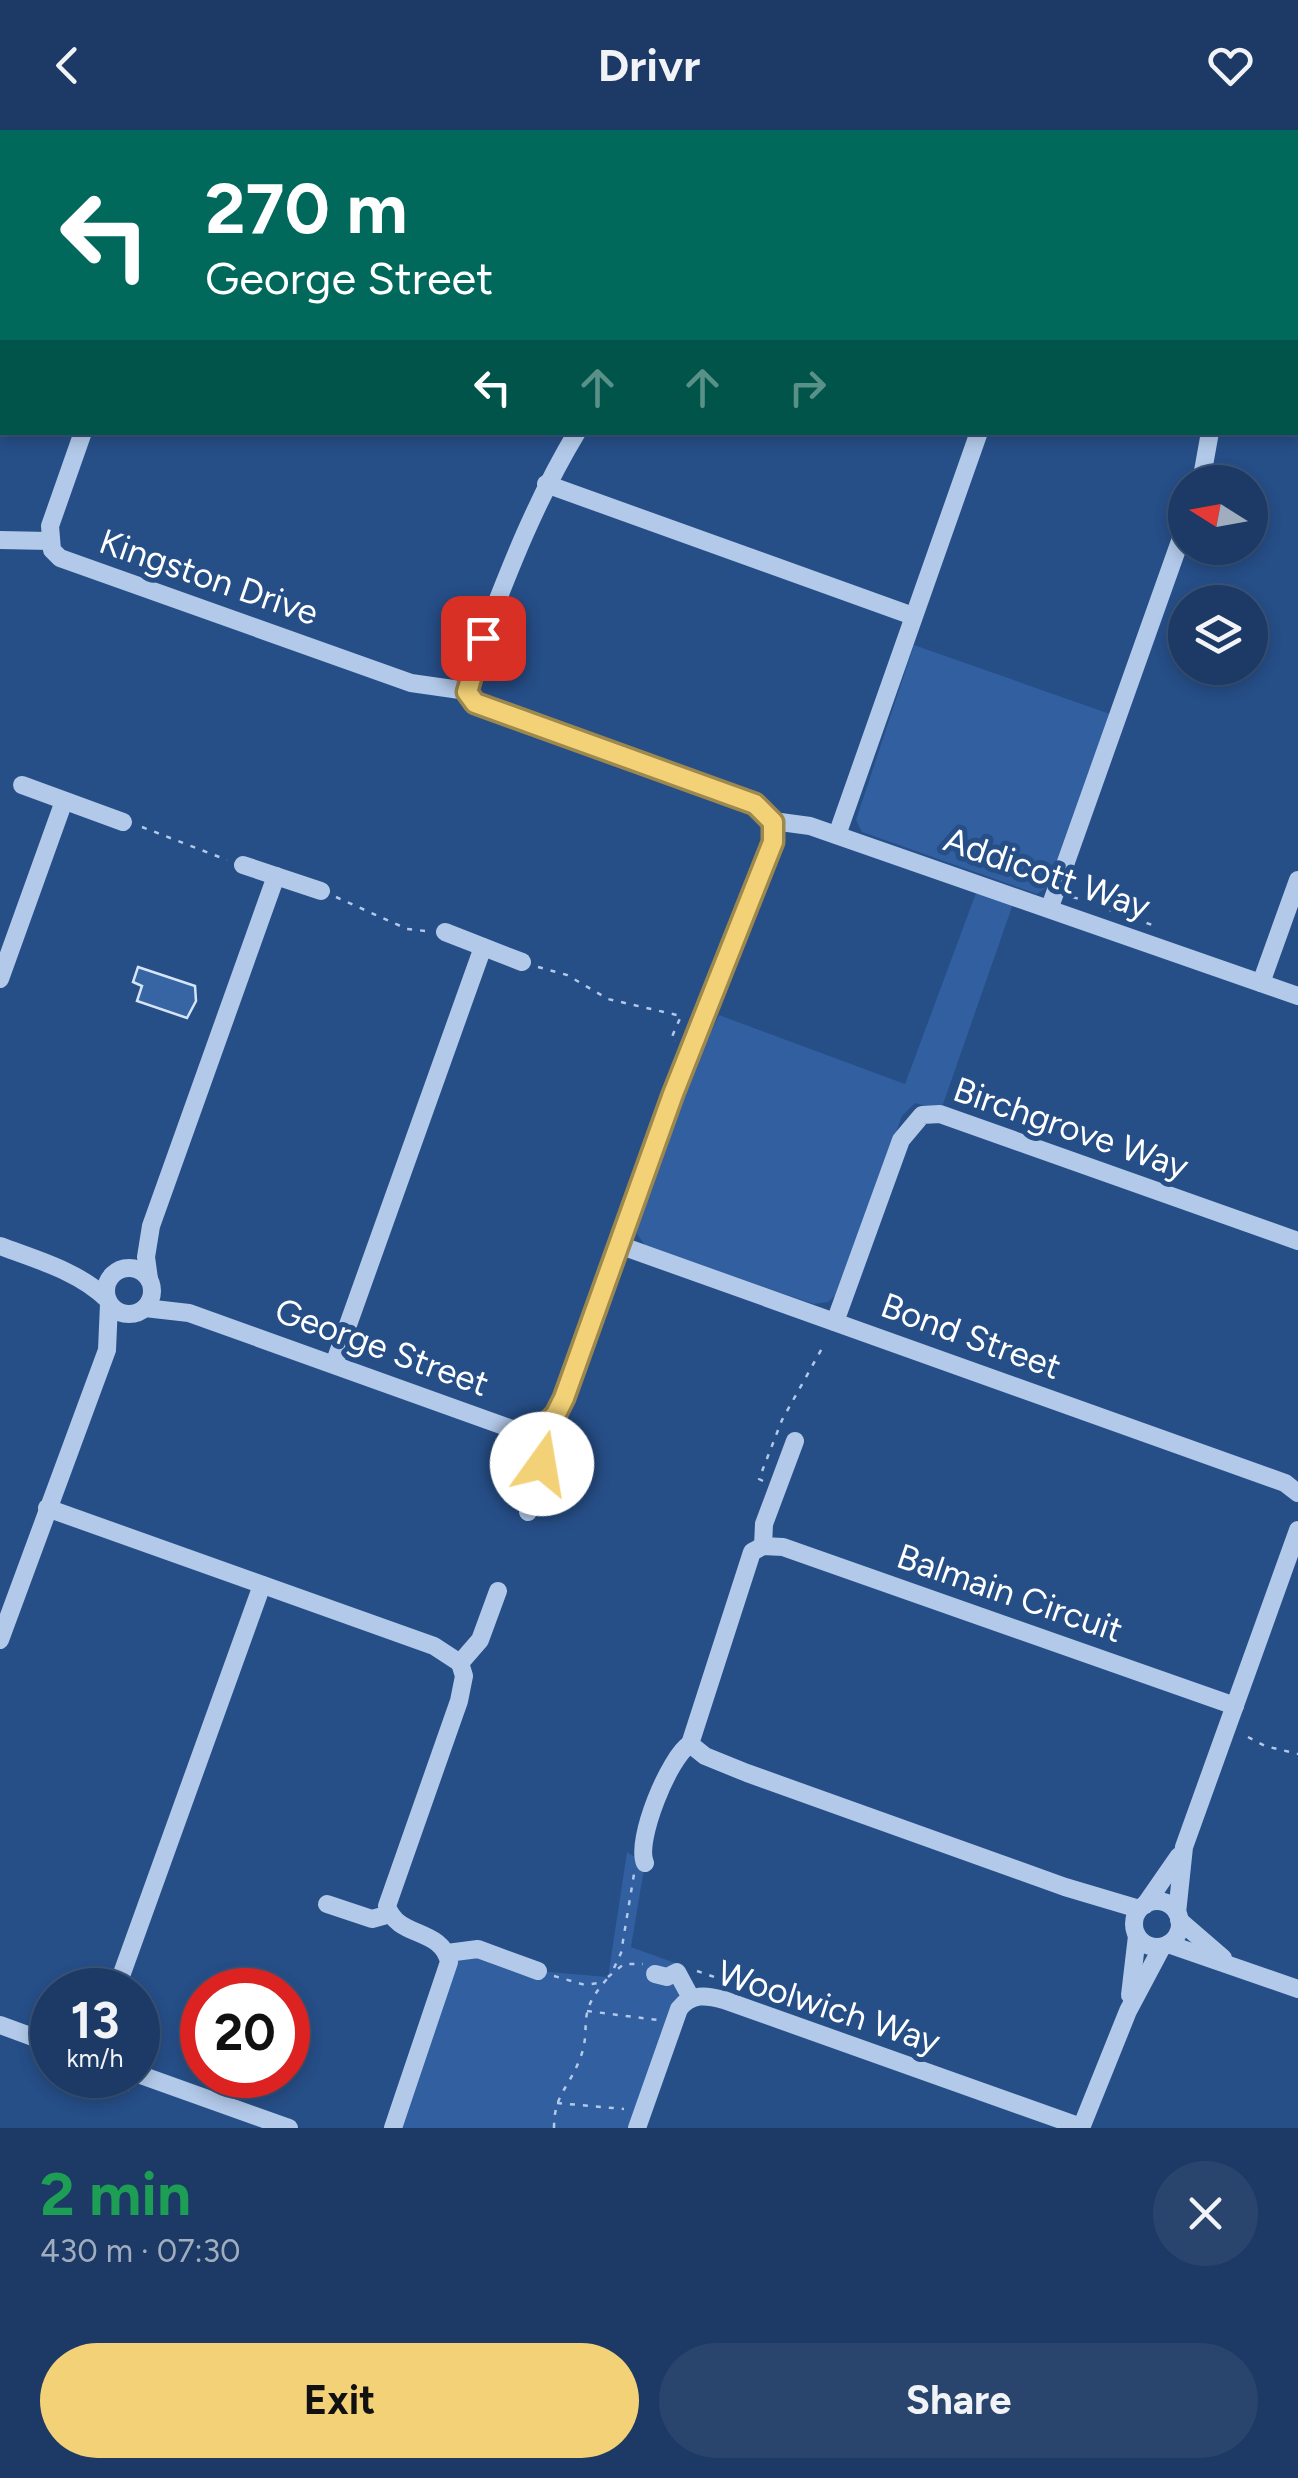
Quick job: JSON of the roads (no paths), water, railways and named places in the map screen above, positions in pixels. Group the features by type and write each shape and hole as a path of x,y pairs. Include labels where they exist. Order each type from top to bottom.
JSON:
{"street":[{"name":"Kingston Drive","path":"82,435 50,526 52,550 72,563 412,683 467,692"},
{"path":"528,1512 542,1464 542,1428 556,1414 564,1398 692,1048 773,842 773,822 755,804 475,703 467,692 476,654 546,484 574,435"},
{"path":"837,835 978,435"},
{"path":"1203,465 1209,435"},
{"path":"546,484 913,616"},
{"path":"0,540 49,541"},
{"path":"1050,907 1172,565"},
{"path":"22,785 124,822"},
{"path":"0,979 64,801"},
{"name":"Addicott Way","path":"773,822 810,826 1298,996"},
{"path":"243,864 321,892"},
{"path":"107,1350 151,1297 146,1257 151,1226 276,876"},
{"path":"1261,983 1298,880"},
{"path":"446,932 522,962"},
{"path":"334,1364 483,947"},
{"name":"Birchgrove Way","path":"835,1322 901,1140 922,1115 940,1114 1298,1241"},
{"path":"0,1640 107,1350 110,1277 124,1268 151,1226"},
{"name":"Bond Street","path":"619,1245 1285,1483 1298,1493"},
{"path":"0,1246 63,1270 94,1287 122,1314 141,1310"},
{"path":"63,1270 139,1270 150,1282"},
{"name":"George Street","path":"150,1282 189,1314"},
{"name":"George Street","path":"141,1310 189,1314 515,1430 542,1428"},
{"path":"644,1860 641,1846 670,1767 677,1753 690,1744 752,1552 763,1546 764,1524 795,1442"},
{"path":"48,1508 434,1646 460,1663"},
{"path":"1081,2128 1128,2011 1165,1946 1177,1934 1184,1848 1298,1530"},
{"name":"Balmain Circuit","path":"763,1546 783,1547 1235,1706"},
{"path":"124,1968 262,1585"},
{"path":"392,2128 446,1980 447,1953 439,1942 400,1926 390,1914 390,1890 463,1688 460,1663 480,1640 498,1591"},
{"path":"690,1744 705,1756 747,1773 1065,1887 1142,1907 1159,1902 1230,1964"},
{"path":"1128,2011 1142,1907 1184,1848"},
{"path":"1065,1887 1136,1933 1148,1946 1165,1946 1230,1964 1298,1989"},
{"path":"327,1904 372,1920 390,1914"},
{"path":"447,1953 478,1948 538,1971"},
{"path":"655,1974 667,1977 676,1972 691,1998"},
{"name":"Woolwich Way","path":"640,2120 674,2024 691,1998 724,2000 1081,2128"},
{"path":"0,2025 30,2036"},
{"path":"160,2082 290,2128"}]}
